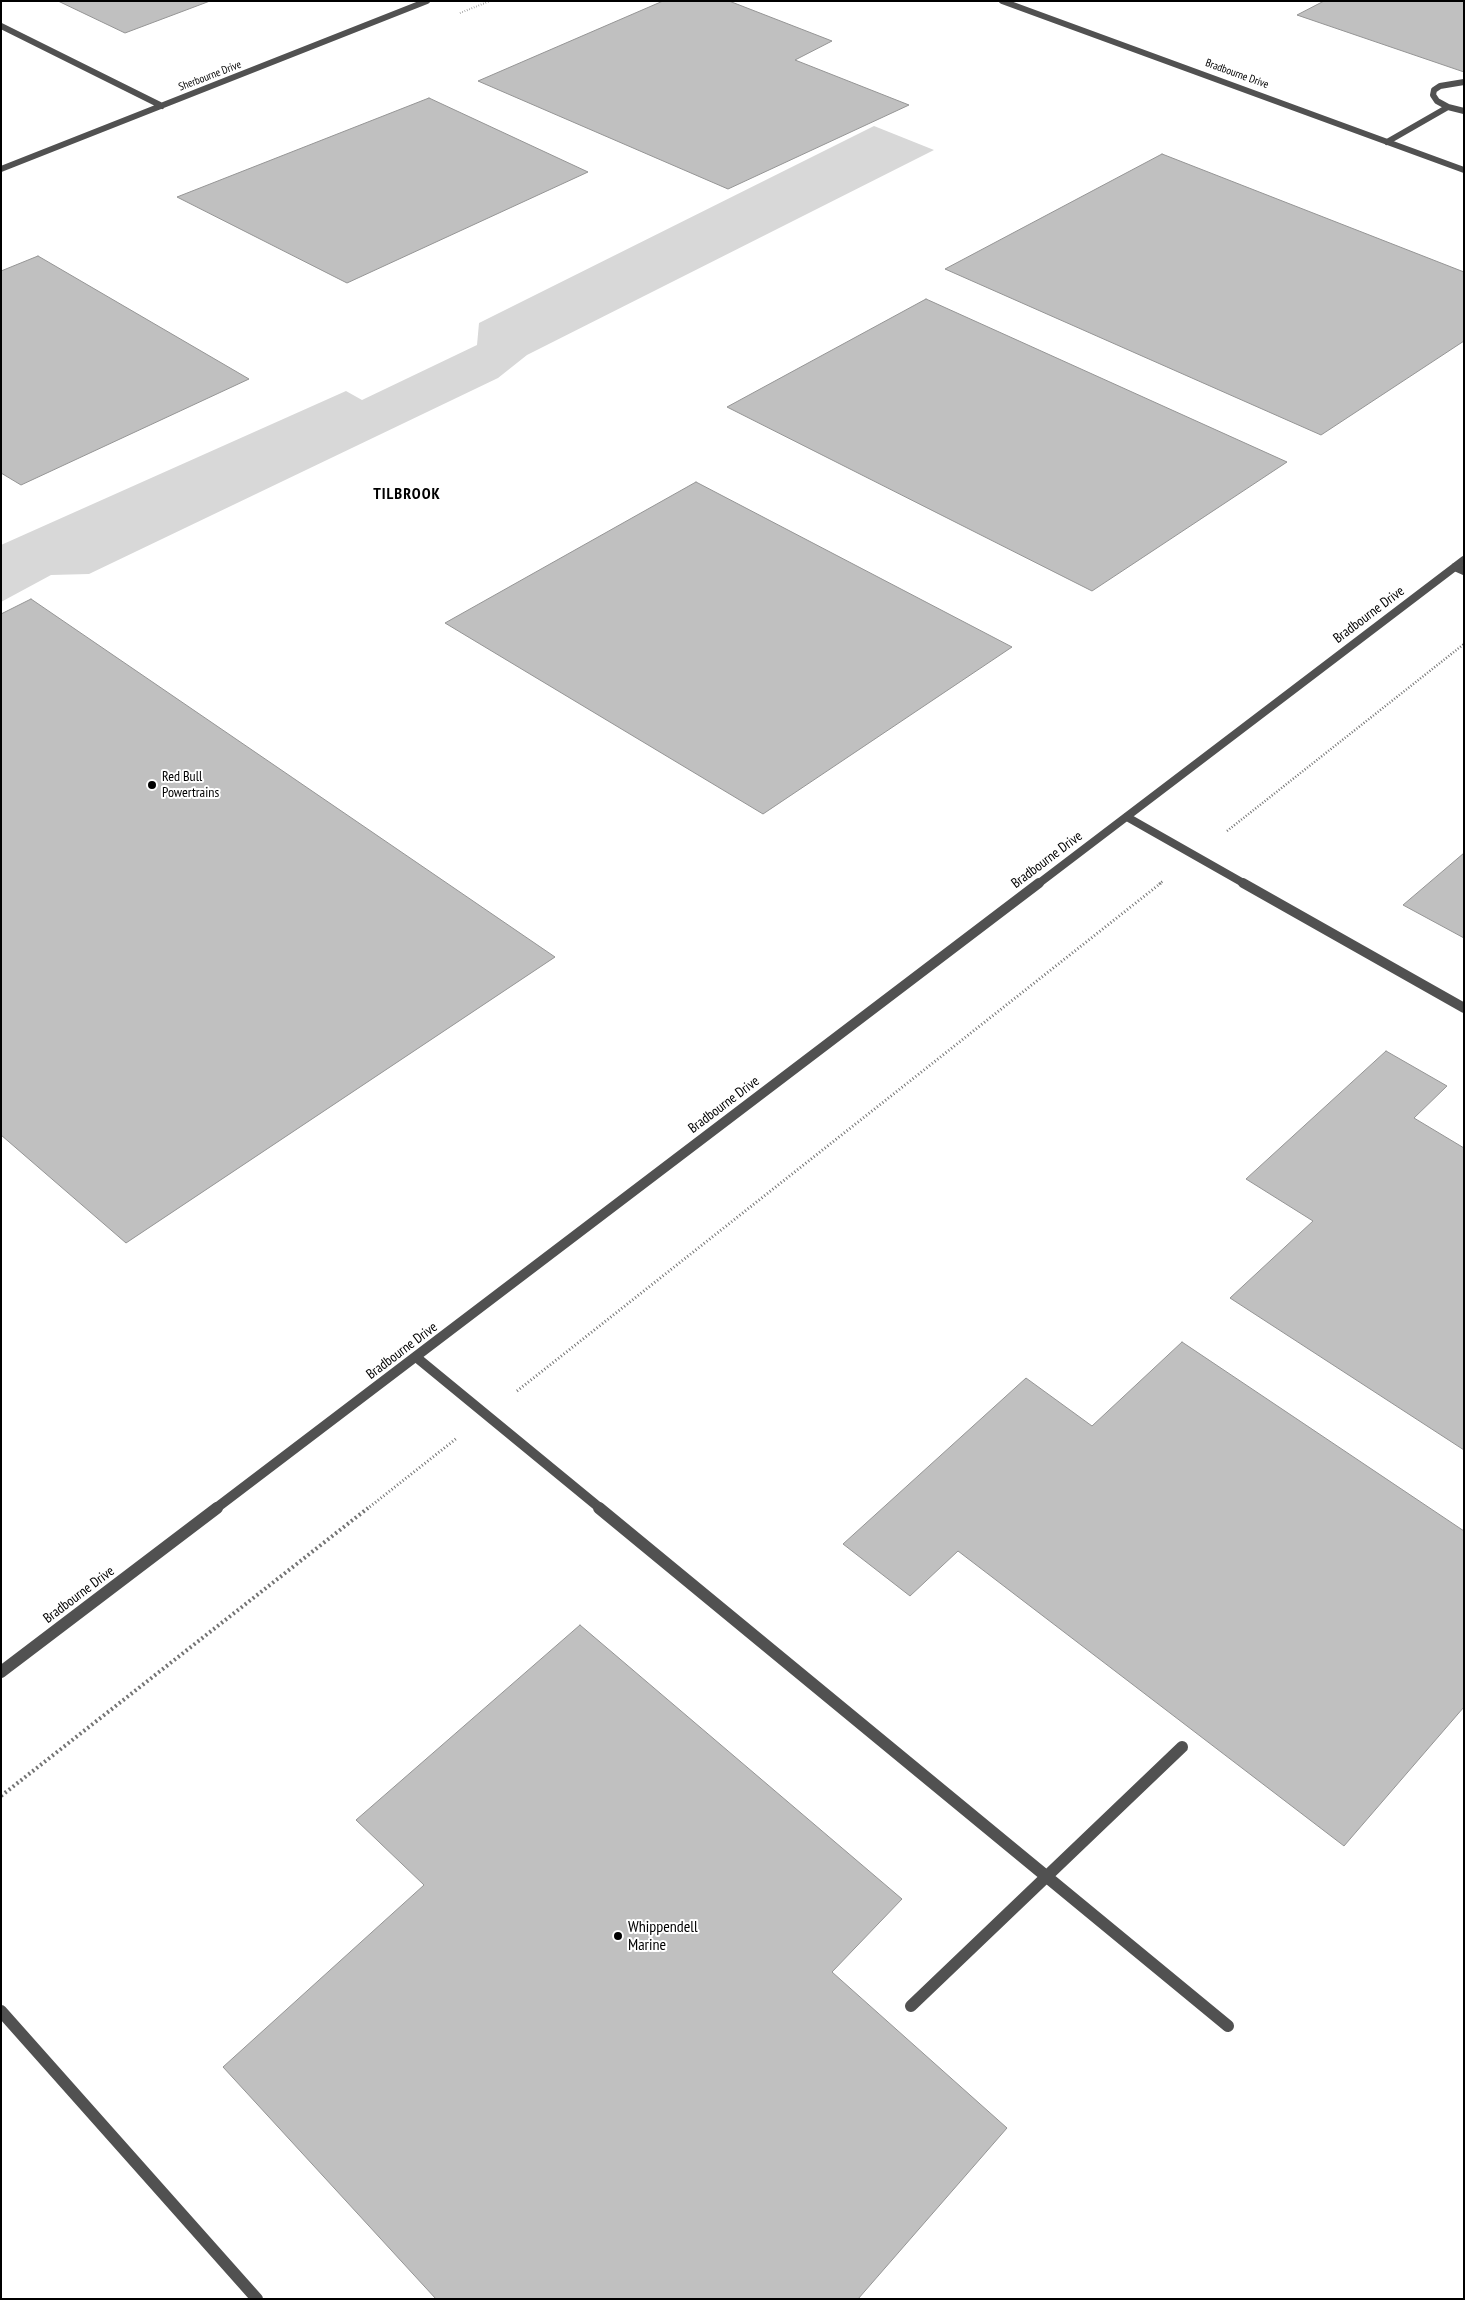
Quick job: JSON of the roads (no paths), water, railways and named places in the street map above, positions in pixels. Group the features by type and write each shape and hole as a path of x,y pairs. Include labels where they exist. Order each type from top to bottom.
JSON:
{"street":[{"name":"Sherbourne Drive","path":"1,169 427,1"},
{"name":"Bradbourne Drive","path":"1002,1 1464,170"},
{"path":"1,26 162,106"},
{"path":"1464,82 1448,83 1434,90 1433,95 1437,101 1448,107 1464,111"},
{"path":"1387,142 1448,107"},
{"name":"Bradbourne Drive","path":"1,1672 1127,817 1459,569 1464,560"},
{"path":"1127,817 1464,1008"},
{"path":"416,1357 1228,2026"},
{"path":"912,2006 1182,1748"},
{"path":"1,2011 258,2299"}],"place":[{"name":"Red Bull Powertrains","path":"152,785"},
{"name":"Whippendell Marine","path":"618,1936"}],"district":[{"name":"TILBROOK","path":"407,494"}]}
